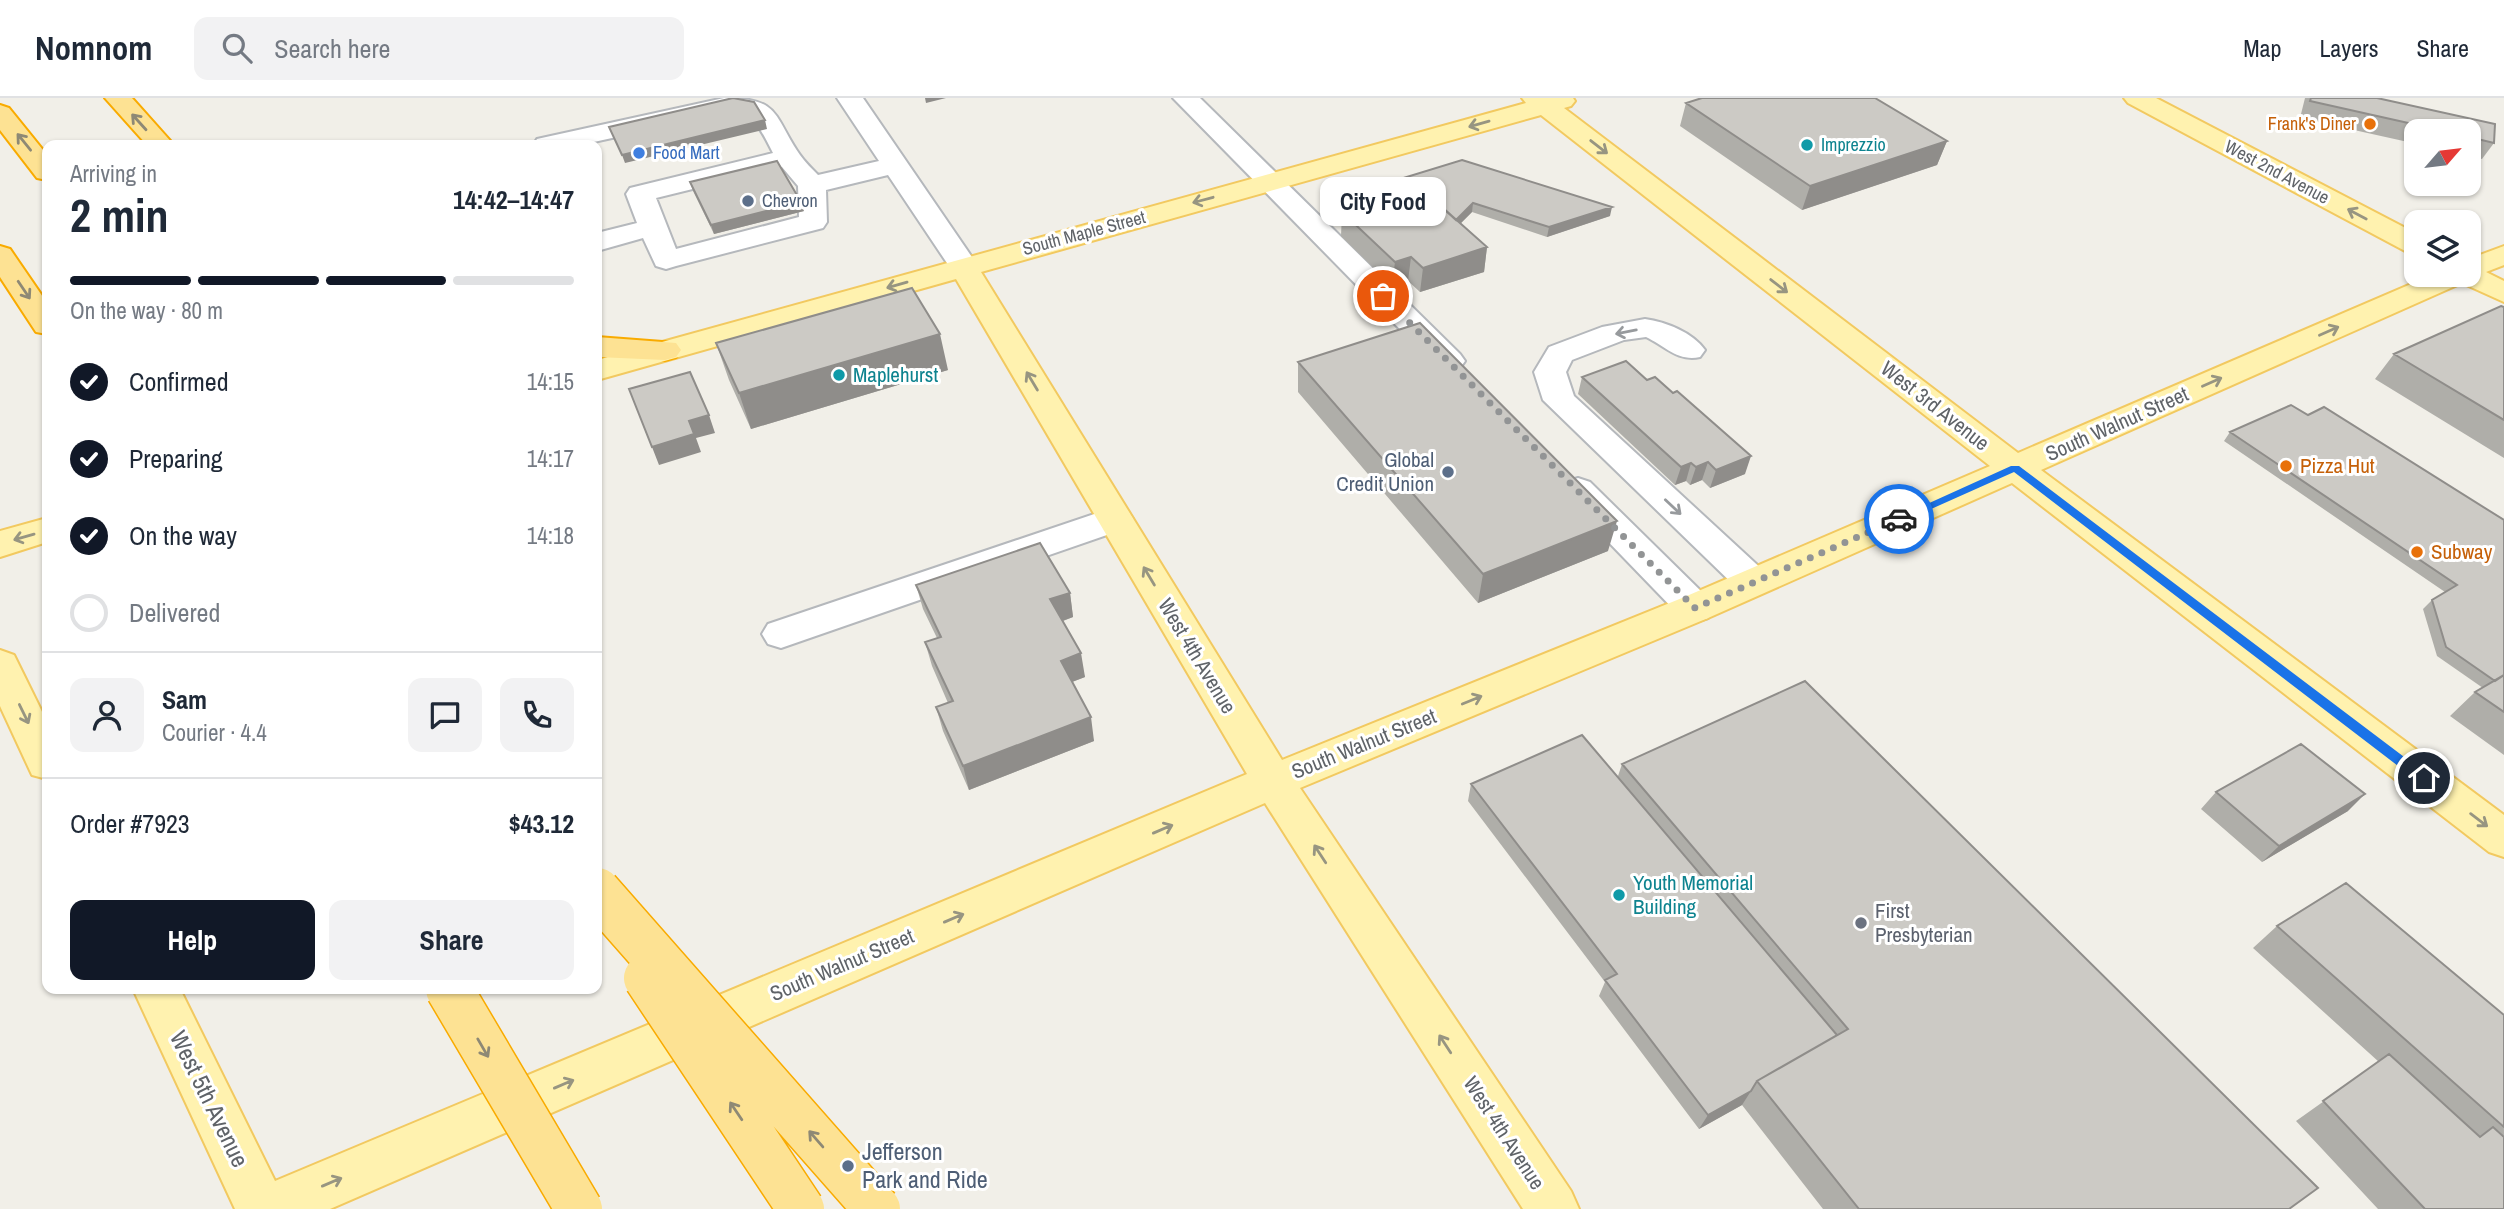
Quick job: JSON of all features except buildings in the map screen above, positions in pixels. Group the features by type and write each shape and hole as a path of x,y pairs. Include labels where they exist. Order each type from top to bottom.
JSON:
{"highway":[{"path":"118,98 156,140"},
{"path":"0,113 42,166"},
{"path":"0,255 42,318"},
{"path":"602,347 665,350"},
{"path":"602,897 877,1209"},
{"path":"602,910 800,1209"},
{"path":"452,994 579,1209"}],"main road":[{"name":"West 2nd Avenue","path":"2137,98 2404,239"},
{"name":"South Maple Street","path":"602,369 1551,101"},
{"name":"West 3rd Avenue","path":"1551,101 2015,468 2504,839"},
{"path":"2481,264 2504,255"},
{"name":"West 4th Avenue","path":"963,266 1273,781 1553,1209"},
{"path":"2481,281 2504,293"},
{"name":"South Walnut Street","path":"270,1209 1273,781 1695,608 2429,287"},
{"path":"0,544 42,531"},
{"path":"0,665 42,753"},
{"name":"West 5th Avenue","path":"158,994 262,1209"}],"street":[{"name":"West 4th Avenue","path":"850,98 963,266"},
{"path":"1186,98 1473,385"},
{"path":"568,140 731,104 751,106 763,112 788,157 812,186 813,222 666,260 640,194 788,157"},
{"path":"812,186 895,165"},
{"path":"602,241 653,227"},
{"path":"1689,350 1671,338 1645,328 1616,334 1560,354 1550,372 1559,400 1753,583"},
{"path":"1562,474 1695,608"},
{"path":"1591,503 1646,482"},
{"path":"781,634 1115,519"}],"way so far":[{"path":"1383,296 1695,608 1899,519"}],"place":[{"name":"Frank's Diner","path":"2370,124"},
{"name":"Imprezzio","path":"1807,145"},
{"name":"Food Mart","path":"639,153"},
{"name":"Chevron","path":"748,201"},
{"name":"City Food","path":"1383,296"},
{"name":"Maplehurst","path":"839,375"},
{"name":"Pizza Hut","path":"2286,466"},
{"name":"Global Credit Union","path":"1448,472"},
{"name":"Subway","path":"2417,552"},
{"name":"Youth Memorial Building","path":"1619,895"},
{"name":"First Presbyterian","path":"1861,923"},
{"name":"Jefferson Park and Ride","path":"848,1166"}],"route":[{"path":"1899,519 2015,468 2424,778"}]}
